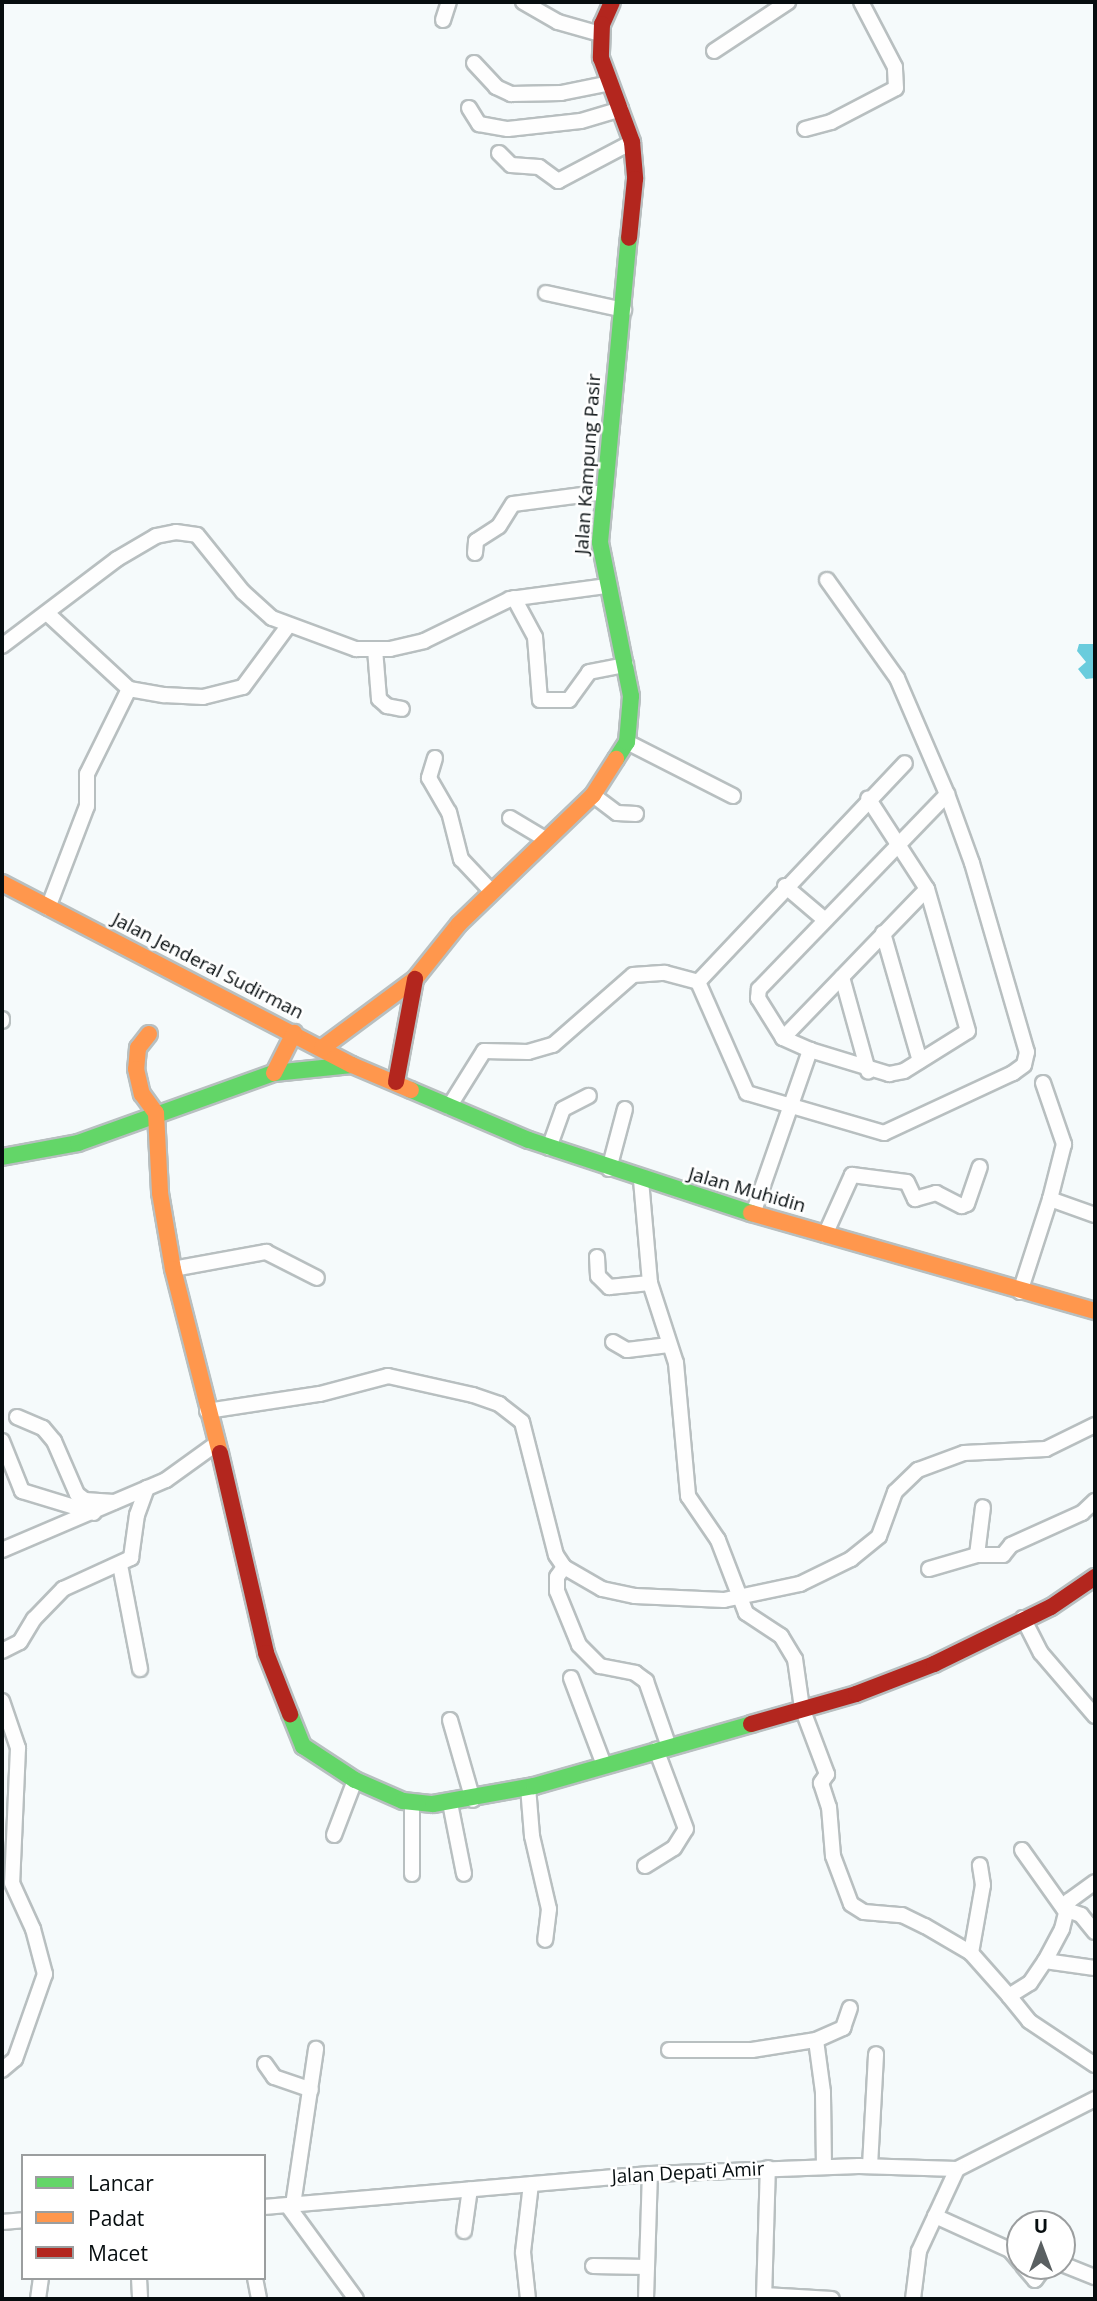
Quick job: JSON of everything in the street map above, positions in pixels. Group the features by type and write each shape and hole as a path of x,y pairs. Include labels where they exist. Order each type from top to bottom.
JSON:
{"main road":[{"name":"Jalan Kampung Pasir","path":"323,1048 415,979 491,891 543,838 593,794 627,742 631,696 606,586 600,542 635,199 632,142 601,58 600,34 612,2"},
{"name":"Jalan Jenderal Sudirman","path":"2,883 352,1065 397,1082"},
{"path":"397,1082 415,979"},
{"path":"274,1073 294,1033"},
{"path":"149,1034 138,1048 136,1069 142,1094 156,1113 160,1193 173,1269 266,1653 295,1733 303,1746 355,1780 412,1802 450,1803 528,1787 662,1746 802,1708 933,1664 1095,1577"},
{"path":"2,1157 78,1143 274,1073 352,1065"},
{"name":"Jalan Muhidin","path":"397,1082 449,1107 549,1148 641,1180 1020,1292 1095,1311"}],"street":[{"path":"443,20 449,2"},
{"path":"523,2 558,22 600,34"},
{"path":"714,51 788,2"},
{"path":"805,129 831,122 896,88 895,67 861,2"},
{"path":"474,63 496,87 511,93 561,93 610,83"},
{"path":"469,108 479,124 508,129 581,121 621,109"},
{"path":"499,153 511,165 539,167 558,181 632,142"},
{"path":"546,293 624,310"},
{"path":"475,553 476,541 499,526 513,504 605,492"},
{"path":"2,646 127,552 156,536 183,531 197,536 243,592 288,626 356,649 374,649 424,641 514,598 606,586"},
{"path":"698,982 745,1092 790,1107 891,1133 1024,1065 1027,1052 1018,1012 947,793 894,671 827,580"},
{"path":"514,598 535,637 540,700 569,700 589,672 626,665"},
{"path":"48,614 129,689 202,696 243,687 288,626"},
{"path":"374,649 379,699 387,706 402,709"},
{"path":"48,908 88,806 88,774 129,689"},
{"path":"627,742 733,796"},
{"path":"435,758 429,778 449,812 461,859 491,891"},
{"path":"698,982 868,798 905,763"},
{"path":"868,798 898,844 927,889 968,1027 963,1038 920,1062 889,1074 868,1071 783,1038 758,998 759,989 825,920 898,844 947,793"},
{"path":"593,794 617,813 636,814"},
{"path":"510,818 543,838"},
{"path":"785,886 825,920"},
{"path":"783,1038 927,889"},
{"path":"884,933 920,1062"},
{"path":"449,1107 484,1051 528,1052 553,1045 633,975 665,973 698,982"},
{"path":"842,977 868,1071"},
{"path":"753,1214 810,1050"},
{"path":"1020,1292 1050,1199 1064,1144 1043,1083"},
{"path":"549,1148 564,1109 589,1096"},
{"path":"609,1169 625,1109"},
{"path":"825,1235 852,1175 907,1182 915,1199 936,1193 962,1206 967,1203 980,1167"},
{"path":"641,1180 650,1283 676,1363 688,1496 707,1518 746,1613 781,1636 795,1659 802,1708 826,1769 821,1783 829,1807 834,1856 850,1904 864,1912 902,1915 971,1953 1029,2021 1095,2064"},
{"path":"1050,1199 1095,1214"},
{"path":"173,1269 265,1252 317,1278"},
{"path":"597,1257 598,1276 609,1287 650,1283"},
{"path":"613,1342 627,1350 668,1345"},
{"path":"205,1404 320,1394 388,1376 499,1404 522,1422 526,1431 556,1555 564,1567 602,1588 635,1596 736,1591 800,1584 850,1559 879,1536 895,1492 918,1470 964,1453 1046,1449 1095,1426"},
{"path":"17,1417 43,1428 54,1441 78,1494 85,1500 116,1502"},
{"path":"2,1441 5,1464 17,1484 29,1494 94,1513"},
{"path":"2,1550 94,1513 147,1488 216,1444"},
{"path":"2,1651 20,1642 34,1619 63,1589 120,1565 132,1555 137,1515 147,1488"},
{"path":"929,1569 977,1555 1003,1555 1011,1545 1089,1516 1095,1501"},
{"path":"977,1555 982,1507"},
{"path":"120,1565 141,1668"},
{"path":"564,1567 556,1577 556,1591 579,1646 600,1666 635,1673 646,1681 686,1829 674,1848 645,1866"},
{"path":"1023,1618 1041,1653 1095,1716"},
{"path":"570,1678 604,1765"},
{"path":"2,1701 18,1748 12,1883 33,1929 45,1974 15,2059 2,2070"},
{"path":"450,1720 473,1800"},
{"path":"334,1835 355,1780"},
{"path":"528,1787 532,1836 549,1909 545,1940"},
{"path":"412,1802 412,1874"},
{"path":"450,1803 464,1874"},
{"path":"1022,1850 1064,1909 1080,1915 1095,1932"},
{"path":"971,1953 982,1885 980,1865"},
{"path":"1009,1996 1030,1983 1062,1929 1064,1909 1095,1882"},
{"path":"1045,1961 1095,1968"},
{"path":"669,2050 752,2050 816,2040 844,2028 850,2008"},
{"path":"816,2040 823,2092 824,2167"},
{"path":"316,2049 290,2206 356,2299"},
{"path":"870,2166 876,2054"},
{"path":"265,2064 274,2077 311,2090"},
{"name":"Jalan Depati Amir","path":"266,2207 650,2174 870,2166 957,2169 1095,2099"},
{"path":"768,2168 764,2297 832,2299"},
{"path":"913,2299 919,2251 957,2169"},
{"path":"646,2299 650,2174"},
{"path":"528,2299 523,2252 531,2184"},
{"path":"464,2231 470,2189"},
{"path":"935,2216 1006,2247"},
{"path":"2,2222 21,2220"},
{"path":"593,2266 648,2267"},
{"path":"1076,2270 1095,2277"},
{"path":"38,2299 41,2280"},
{"path":"139,2280 140,2299"},
{"path":"255,2280 259,2299"}],"water":[{"path":"1079,644 1095,644 1095,678 1086,679 1078,669 1086,662 1077,651"}],"traffic: fast":[{"path":"616,759 627,742 631,696 600,542 629,238"},
{"path":"2,1157 78,1143 274,1073 352,1065"},
{"path":"411,1090 529,1140 751,1213"},
{"path":"290,1714 303,1746 355,1780 403,1801 433,1804 534,1786 751,1724"}],"traffic: slow":[{"path":"322,1048 415,979 459,924 593,795 616,759"},
{"path":"2,883 352,1065 411,1090"},
{"path":"274,1073 294,1033"},
{"path":"149,1034 138,1048 136,1069 142,1094 156,1113 160,1193 173,1269 220,1453"},
{"path":"751,1213 1095,1311"}],"traffic: jam":[{"path":"612,2 602,24 601,58 632,142 635,179 629,238"},
{"path":"396,1082 415,979"},
{"path":"220,1453 266,1653 290,1714"},
{"path":"751,1724 856,1694 934,1664 1051,1607 1095,1577"}]}
